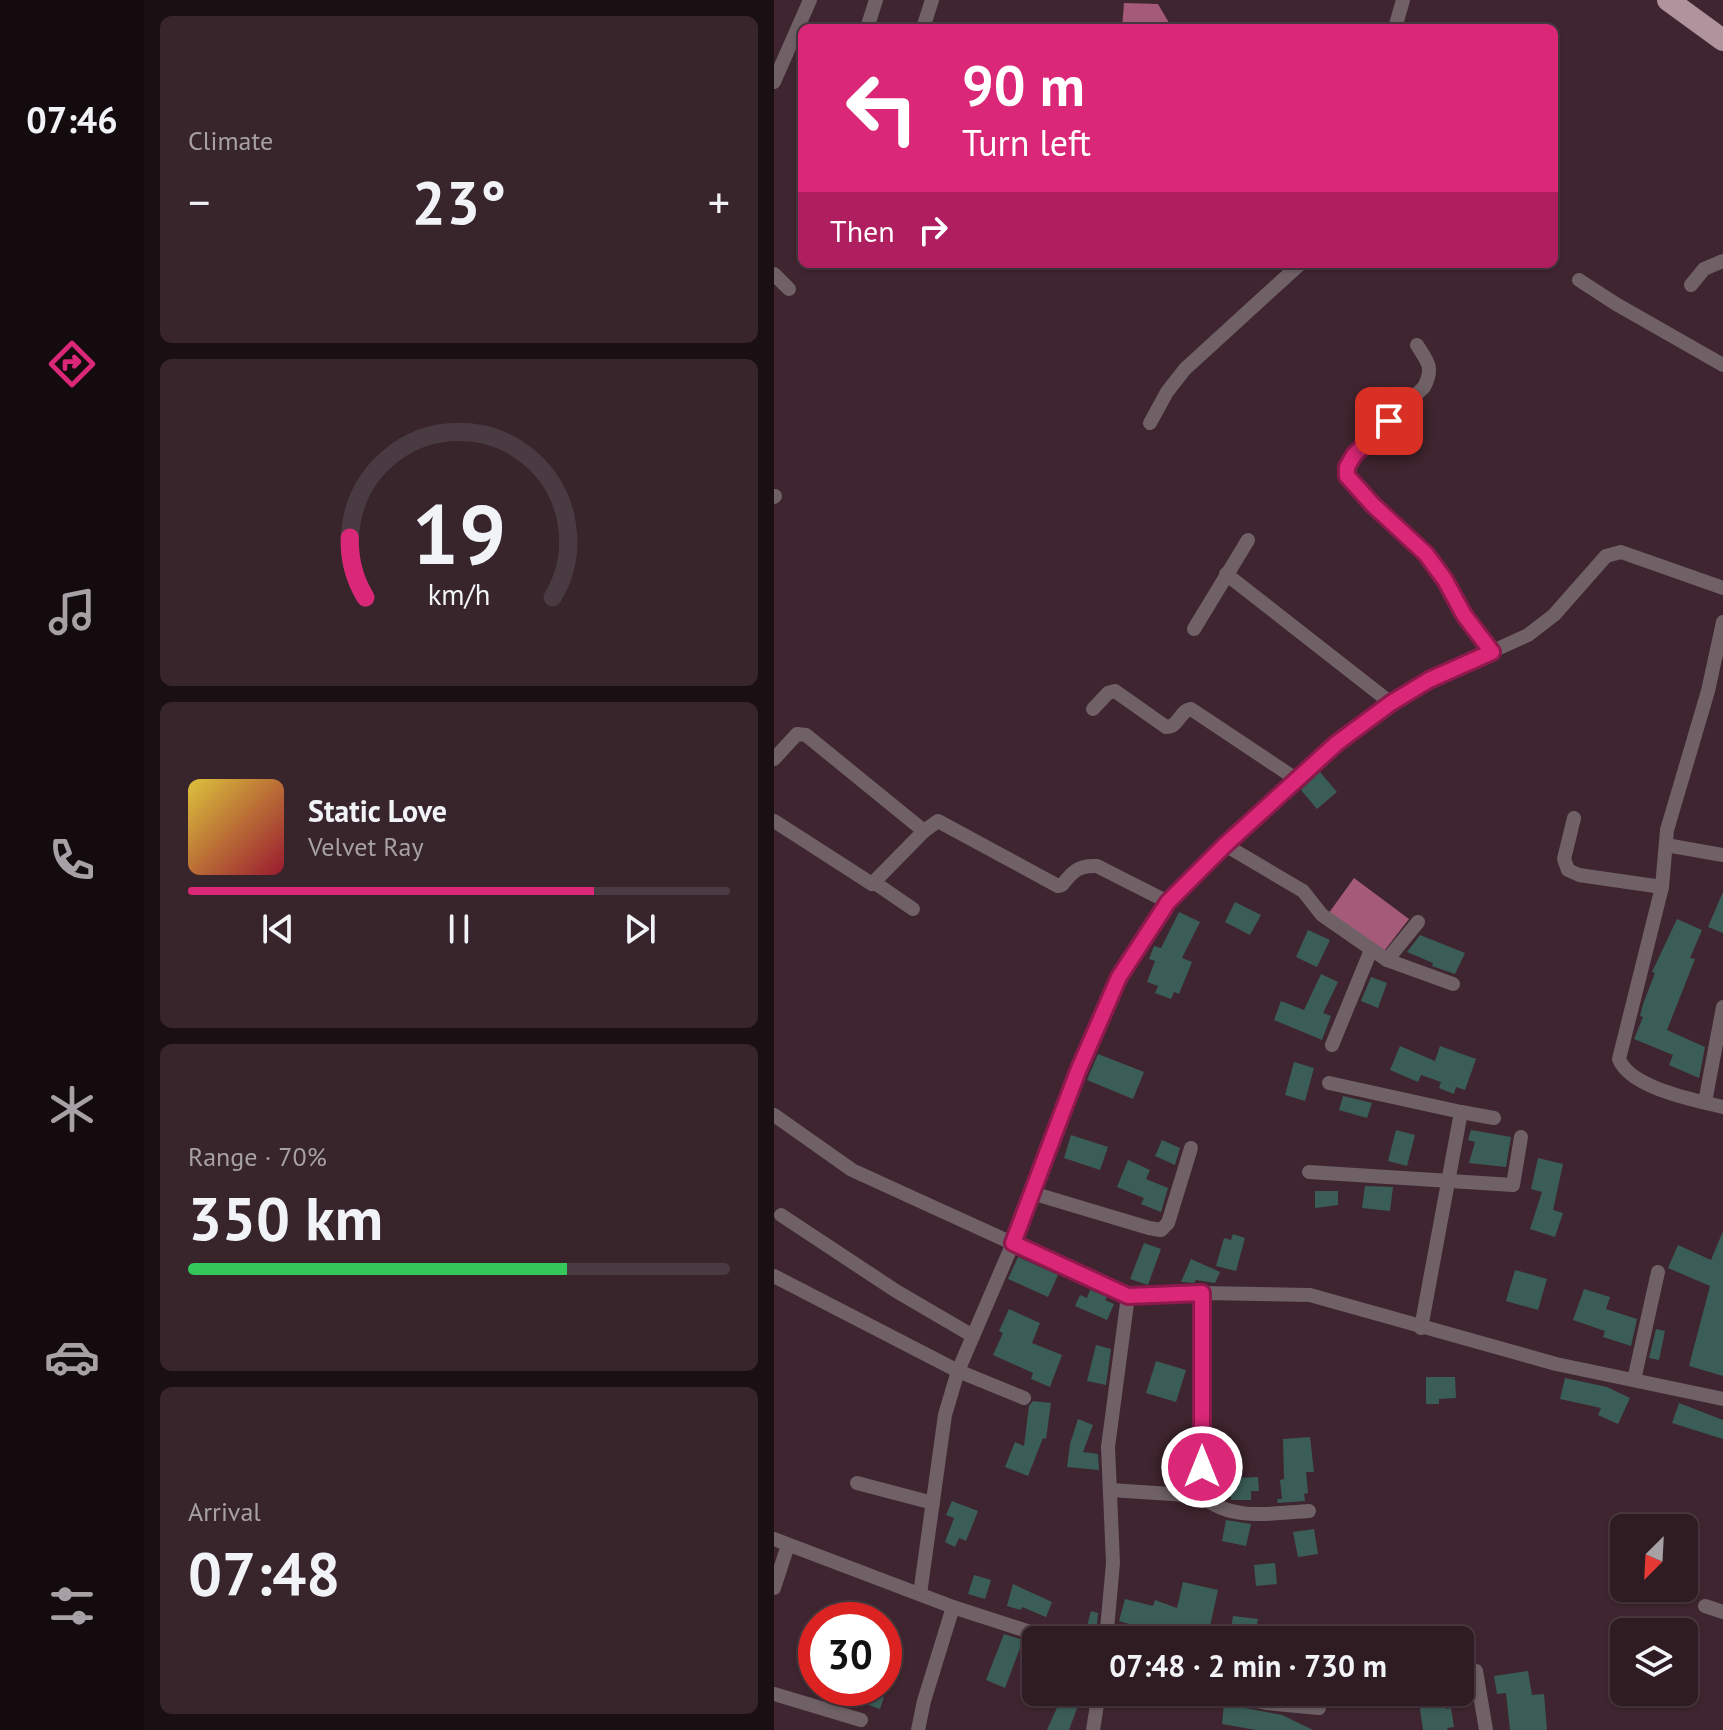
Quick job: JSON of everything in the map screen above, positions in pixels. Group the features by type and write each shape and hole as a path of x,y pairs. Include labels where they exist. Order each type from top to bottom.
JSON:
{"main road":[{"path":"1668,0 1723,40"}],"street":[{"path":"799,24 810,0"},
{"path":"868,24 876,0"},
{"path":"924,24 932,0"},
{"path":"1396,24 1403,0"},
{"path":"774,82 798,27"},
{"path":"1691,285 1704,269 1723,261"},
{"path":"1150,423 1167,392 1185,369 1296,268"},
{"path":"774,274 789,289"},
{"path":"1579,280 1723,365"},
{"path":"1417,345 1428,362 1430,376 1424,387 1354,455 1347,467 1347,476 1426,554 1464,615 1492,652"},
{"path":"1194,629 1248,540"},
{"path":"920,1594 945,1415 958,1371 1013,1243 1078,1071 1119,977 1168,902 1225,845 1337,743 1391,703 1429,680 1528,635 1554,615 1606,556 1621,552 1723,588"},
{"path":"1226,574 1391,703"},
{"path":"1723,622 1708,691 1667,830 1662,887 1619,1059 1623,1069 1635,1078 1723,1107"},
{"path":"1093,709 1108,693 1115,691 1166,727 1175,725 1185,711 1191,709 1296,779"},
{"path":"774,759 797,734 806,735 924,831"},
{"path":"1574,818 1564,859 1568,870 1579,875 1662,887"},
{"path":"774,821 913,909"},
{"path":"875,883 924,831 938,821 1058,886 1075,870 1085,865 1097,866 1168,902"},
{"path":"1225,845 1303,891 1322,915 1387,960 1453,984"},
{"path":"1666,845 1723,855"},
{"path":"1387,960 1418,922"},
{"path":"1332,1045 1371,950"},
{"path":"1705,1102 1723,1007"},
{"path":"1329,1083 1494,1118"},
{"path":"1421,1328 1461,1112"},
{"path":"774,1115 852,1170 1128,1296 1202,1293 1310,1295 1556,1364 1723,1399"},
{"path":"1309,1172 1513,1185 1521,1137"},
{"path":"1032,1193 1161,1230 1168,1223 1191,1148"},
{"path":"781,1215 896,1291 973,1336"},
{"path":"1634,1380 1658,1272"},
{"path":"774,1276 958,1371 1024,1398"},
{"path":"1202,1293 1202,1496"},
{"path":"1107,1626 1113,1563 1108,1447 1128,1296"},
{"path":"857,1483 933,1503"},
{"path":"1110,1490 1202,1496 1224,1511 1248,1514 1309,1511"},
{"path":"774,1588 781,1542 953,1607 1022,1629"},
{"path":"1705,1606 1723,1612"},
{"path":"918,1730 953,1607"},
{"path":"1476,1671 1486,1730"},
{"path":"774,1694 861,1720"},
{"path":"1093,1730 1097,1706"},
{"path":"1298,1706 1319,1708"}],"shaded area":[{"path":"1124,3 1158,4 1170,24 1122,24"},
{"path":"1354,878 1409,919 1381,955 1326,917"}],"building":[{"path":"1320,772 1337,792 1317,809 1301,790"},
{"path":"1723,892 1723,933 1708,927"},
{"path":"1235,902 1261,915 1250,935 1225,922"},
{"path":"1179,912 1200,922 1182,958 1192,962 1179,994 1174,992 1171,999 1155,993 1158,986 1147,982 1155,961 1149,959 1154,946 1161,948"},
{"path":"1677,919 1702,930 1690,958 1695,959 1667,1030 1705,1047 1699,1078 1669,1065 1673,1055 1634,1039 1655,973 1652,972"},
{"path":"1308,930 1330,940 1317,967 1296,957"},
{"path":"1420,935 1465,953 1455,974 1407,952"},
{"path":"1321,974 1338,982 1323,1013 1331,1016 1322,1040 1274,1020 1281,1001 1304,1010"},
{"path":"1371,977 1387,983 1378,1008 1361,1001"},
{"path":"1400,1046 1435,1061 1440,1046 1476,1059 1465,1090 1456,1087 1454,1094 1439,1088 1441,1082 1421,1075 1418,1082 1390,1070"},
{"path":"1098,1054 1144,1072 1133,1099 1087,1080"},
{"path":"1294,1062 1314,1068 1305,1101 1285,1095"},
{"path":"1343,1096 1372,1103 1367,1118 1339,1110"},
{"path":"1396,1130 1415,1135 1407,1166 1388,1161"},
{"path":"1471,1130 1511,1137 1506,1167 1469,1163 1475,1142 1468,1140"},
{"path":"1071,1135 1108,1147 1100,1170 1064,1158"},
{"path":"1162,1140 1180,1148 1175,1165 1155,1156"},
{"path":"1538,1158 1563,1164 1553,1210 1563,1213 1555,1237 1530,1229 1542,1192 1531,1189"},
{"path":"1128,1160 1150,1170 1146,1179 1168,1188 1161,1212 1141,1204 1144,1198 1117,1187"},
{"path":"1365,1186 1393,1187 1390,1211 1362,1208"},
{"path":"1315,1191 1338,1191 1338,1205 1315,1208"},
{"path":"1723,1231 1723,1376 1689,1366 1710,1286 1668,1268 1678,1245 1711,1260"},
{"path":"1233,1234 1245,1238 1236,1271 1216,1266 1224,1238 1231,1240"},
{"path":"1144,1243 1161,1249 1148,1285 1130,1279"},
{"path":"1018,1257 1058,1275 1048,1297 1008,1279"},
{"path":"1191,1259 1220,1272 1215,1283 1196,1280 1194,1283 1181,1282"},
{"path":"1515,1270 1547,1279 1538,1310 1506,1301"},
{"path":"1584,1289 1610,1297 1606,1309 1637,1319 1631,1346 1603,1337 1605,1331 1573,1320"},
{"path":"1090,1290 1107,1297 1105,1300 1114,1304 1107,1320 1075,1306 1080,1295 1087,1298"},
{"path":"1009,1309 1040,1323 1032,1343 1062,1355 1050,1387 1031,1379 1033,1373 993,1355"},
{"path":"1656,1329 1665,1331 1659,1360 1649,1358"},
{"path":"1096,1345 1111,1349 1106,1385 1087,1381"},
{"path":"1156,1361 1186,1370 1176,1402 1146,1393"},
{"path":"1426,1377 1455,1377 1456,1398 1439,1399 1439,1404 1426,1404"},
{"path":"1565,1378 1607,1387 1630,1398 1618,1424 1598,1415 1601,1408 1560,1399"},
{"path":"1033,1401 1051,1403 1046,1439 1043,1438 1028,1476 1005,1467 1015,1442 1024,1446 1029,1406"},
{"path":"1679,1403 1723,1420 1723,1439 1672,1423"},
{"path":"1078,1419 1093,1425 1083,1452 1098,1454 1099,1470 1067,1467"},
{"path":"1310,1437 1314,1472 1306,1472 1308,1493 1304,1494 1305,1501 1278,1503 1277,1499 1282,1499 1280,1480 1284,1479 1283,1439"},
{"path":"1236,1470 1237,1478 1258,1477 1259,1491 1251,1491 1251,1500 1231,1500 1231,1497 1215,1493 1213,1472"},
{"path":"952,1501 978,1511 966,1541 959,1538 955,1547 945,1542 954,1518 946,1515"},
{"path":"1226,1520 1251,1524 1246,1546 1222,1541"},
{"path":"1314,1529 1318,1554 1298,1557 1293,1532"},
{"path":"1275,1563 1277,1584 1256,1586 1254,1565"},
{"path":"974,1575 991,1580 985,1599 968,1594"},
{"path":"1183,1582 1218,1590 1210,1626 1136,1626 1119,1621 1125,1599 1153,1606 1155,1600 1177,1608"},
{"path":"1013,1584 1052,1602 1046,1617 1022,1607 1021,1610 1007,1606"},
{"path":"1091,1611 1098,1613 1097,1626 1087,1626"},
{"path":"1233,1616 1258,1619 1257,1626 1231,1626"},
{"path":"1004,1634 1022,1640 1005,1688 986,1680"},
{"path":"1528,1671 1532,1695 1544,1694 1547,1730 1510,1730 1506,1693 1497,1694 1494,1676"},
{"path":"1058,1706 1078,1706 1069,1730 1047,1730"},
{"path":"1224,1706 1235,1706 1282,1715 1313,1730 1256,1730 1222,1724"},
{"path":"1420,1706 1451,1708 1454,1727 1448,1730 1423,1730"}],"route":[{"path":"1202,1467 1202,1293 1128,1296 1013,1243 1078,1071 1119,977 1168,902 1225,845 1337,743 1391,703 1429,680 1492,652 1464,615 1426,554 1347,476 1347,467 1354,455 1389,421"}]}
